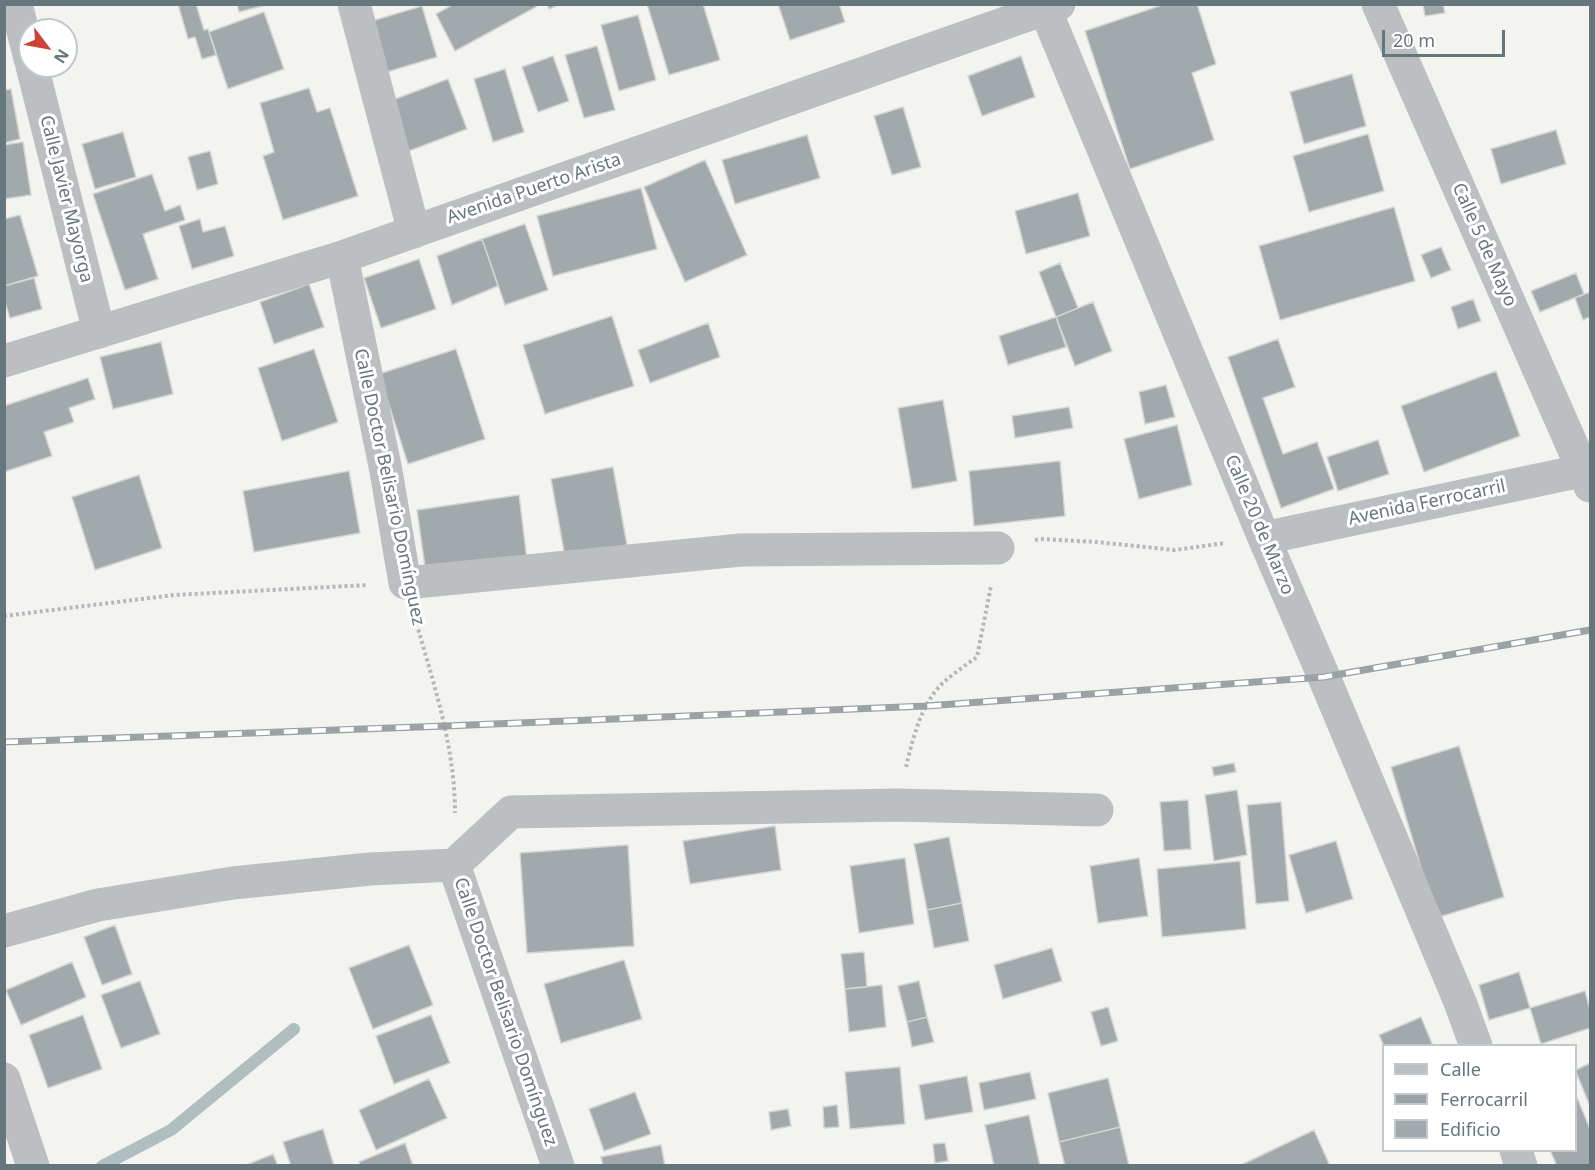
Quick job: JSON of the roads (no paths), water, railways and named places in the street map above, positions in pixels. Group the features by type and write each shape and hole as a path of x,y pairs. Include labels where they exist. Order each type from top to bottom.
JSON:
{"street":[{"path":"354,4 414,231"},
{"name":"Calle 5 de Mayo","path":"1378,4 1588,475"},
{"name":"Avenida Puerto Arista","path":"4,361 342,257 1049,6"},
{"name":"Calle 20 de Marzo","path":"1049,6 1264,538 1460,1002 1475,1044"},
{"name":"Calle Javier Mayorga","path":"35,78 99,332"},
{"name":"Calle Doctor Belisario Domínguez","path":"342,257 386,471 405,583 741,550 998,548"},
{"name":"Avenida Ferrocarril","path":"1264,538 1588,475"},
{"path":"4,931 98,905 232,883 370,869 454,865 511,812 898,805 1096,810"},
{"name":"Calle Doctor Belisario Domínguez","path":"454,865 558,1166"},
{"path":"4,1079 33,1166"}],"waterway":[{"path":"102,1166 171,1130 294,1029"}],"railway":[{"path":"4,742 926,706 1324,677 1590,630"}]}
